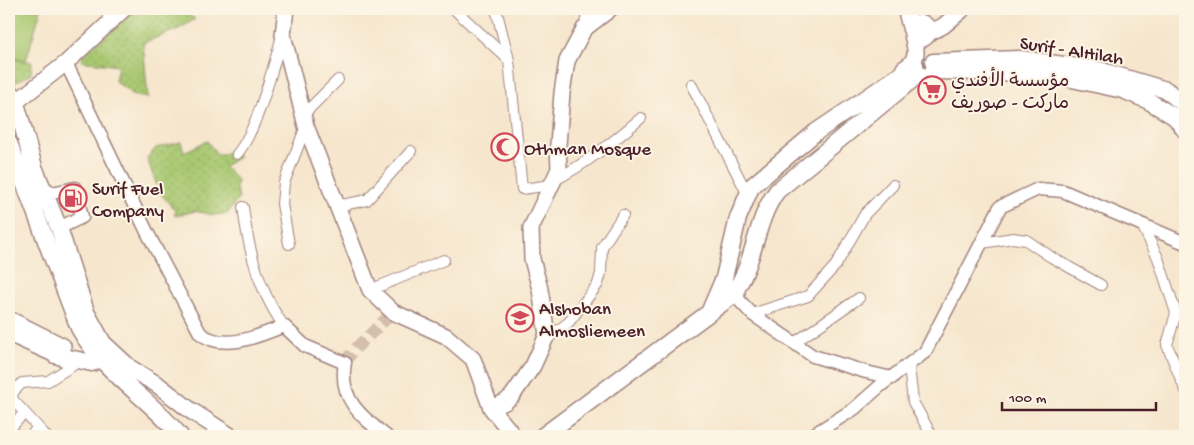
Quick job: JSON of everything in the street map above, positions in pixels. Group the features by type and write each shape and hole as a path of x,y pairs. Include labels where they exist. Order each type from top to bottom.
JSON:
{"main road":[{"path":"98,348 58,228 36,175 11,98 66,63 108,16 124,9"},
{"path":"286,9 282,35 305,121 336,206 370,290 393,312 446,336 473,359 491,408 514,436"},
{"path":"491,408 505,402 512,396 533,366 546,340 547,329 532,259 530,232 532,222 559,169 559,128 568,61 584,29 610,9"},
{"path":"906,9 921,31 930,54 931,65"},
{"path":"921,31 943,26 964,10"},
{"path":"905,87 916,82 929,83 942,75 931,65 921,31"},
{"path":"709,313 724,278 738,218 748,193 762,176 816,132 878,88 888,78 913,62 921,31"},
{"name":"Surif - AlHilah","path":"931,65 1020,59 1099,70 1166,90 1185,105"},
{"path":"543,436 729,298 739,285 747,269 766,206 777,191 931,65"},
{"path":"878,88 931,65"},
{"name":"Surif - AlHilah","path":"931,65 1044,73 1123,90 1147,100 1176,117 1185,130"},
{"path":"9,143 78,328 98,348 125,385"},
{"path":"38,223 49,231 58,228"},
{"path":"9,319 125,385 164,416 180,436"},
{"path":"9,334 66,353 82,347 98,348 143,376 230,436"},
{"path":"125,385 128,377 134,375 143,376"}],"street":[{"path":"454,9 509,60"},
{"path":"496,9 509,60 522,188 552,183 578,168 608,147 641,118"},
{"path":"584,29 588,9"},
{"path":"237,154 244,144 265,91 282,35"},
{"path":"66,63 147,232 200,333 212,341 223,343 258,336 284,326"},
{"path":"289,244 282,204 284,183 305,121 338,80"},
{"path":"691,84 748,193"},
{"path":"336,206 367,200 411,151"},
{"path":"36,175 52,193 72,189 82,214 80,220 58,228"},
{"path":"752,314 808,296 836,265 865,214 893,185"},
{"path":"811,436 854,409 910,366 925,352 1000,207 1038,189 1063,191 1143,227 1185,243"},
{"path":"244,207 247,238 262,287 284,326 305,346 345,363 345,377 352,405 359,415 386,436"},
{"path":"546,340 569,322 598,284 601,273 602,247 623,214"},
{"path":"1143,227 1158,258 1176,313 1167,345 1185,389"},
{"path":"982,243 1013,238 1026,240 1051,257 1101,284"},
{"path":"370,290 444,260"},
{"path":"739,285 738,299 752,314 813,356 892,378"},
{"path":"794,343 859,298"},
{"path":"46,436 34,432 24,413 12,399 13,392 17,386 48,381 68,370 66,353"},
{"path":"910,366 914,402 932,436"},
{"path":"9,430 24,413"}],"green space":[{"path":"9,9 41,9 26,61 9,57"},
{"path":"136,9 179,9 195,19 181,28 143,43 148,98 134,96 115,81 118,66 81,61 83,55"},
{"path":"9,58 32,62 31,74 9,86"},
{"path":"207,141 218,155 234,151 239,157 224,166 237,180 236,190 239,198 227,214 213,215 195,211 175,216 175,210 159,192 147,158 156,148 181,142 184,152"}],"tunnel":[{"path":"345,363 352,352 393,312"}],"place":[{"name":"مؤسسة الأفندي ماركت - صوريف","path":"932,90"},
{"name":"Othman Mosque","path":"505,147"},
{"name":"Surif Fuel Company","path":"73,198"},
{"name":"Alshoban Almosliemeen","path":"520,318"}]}
